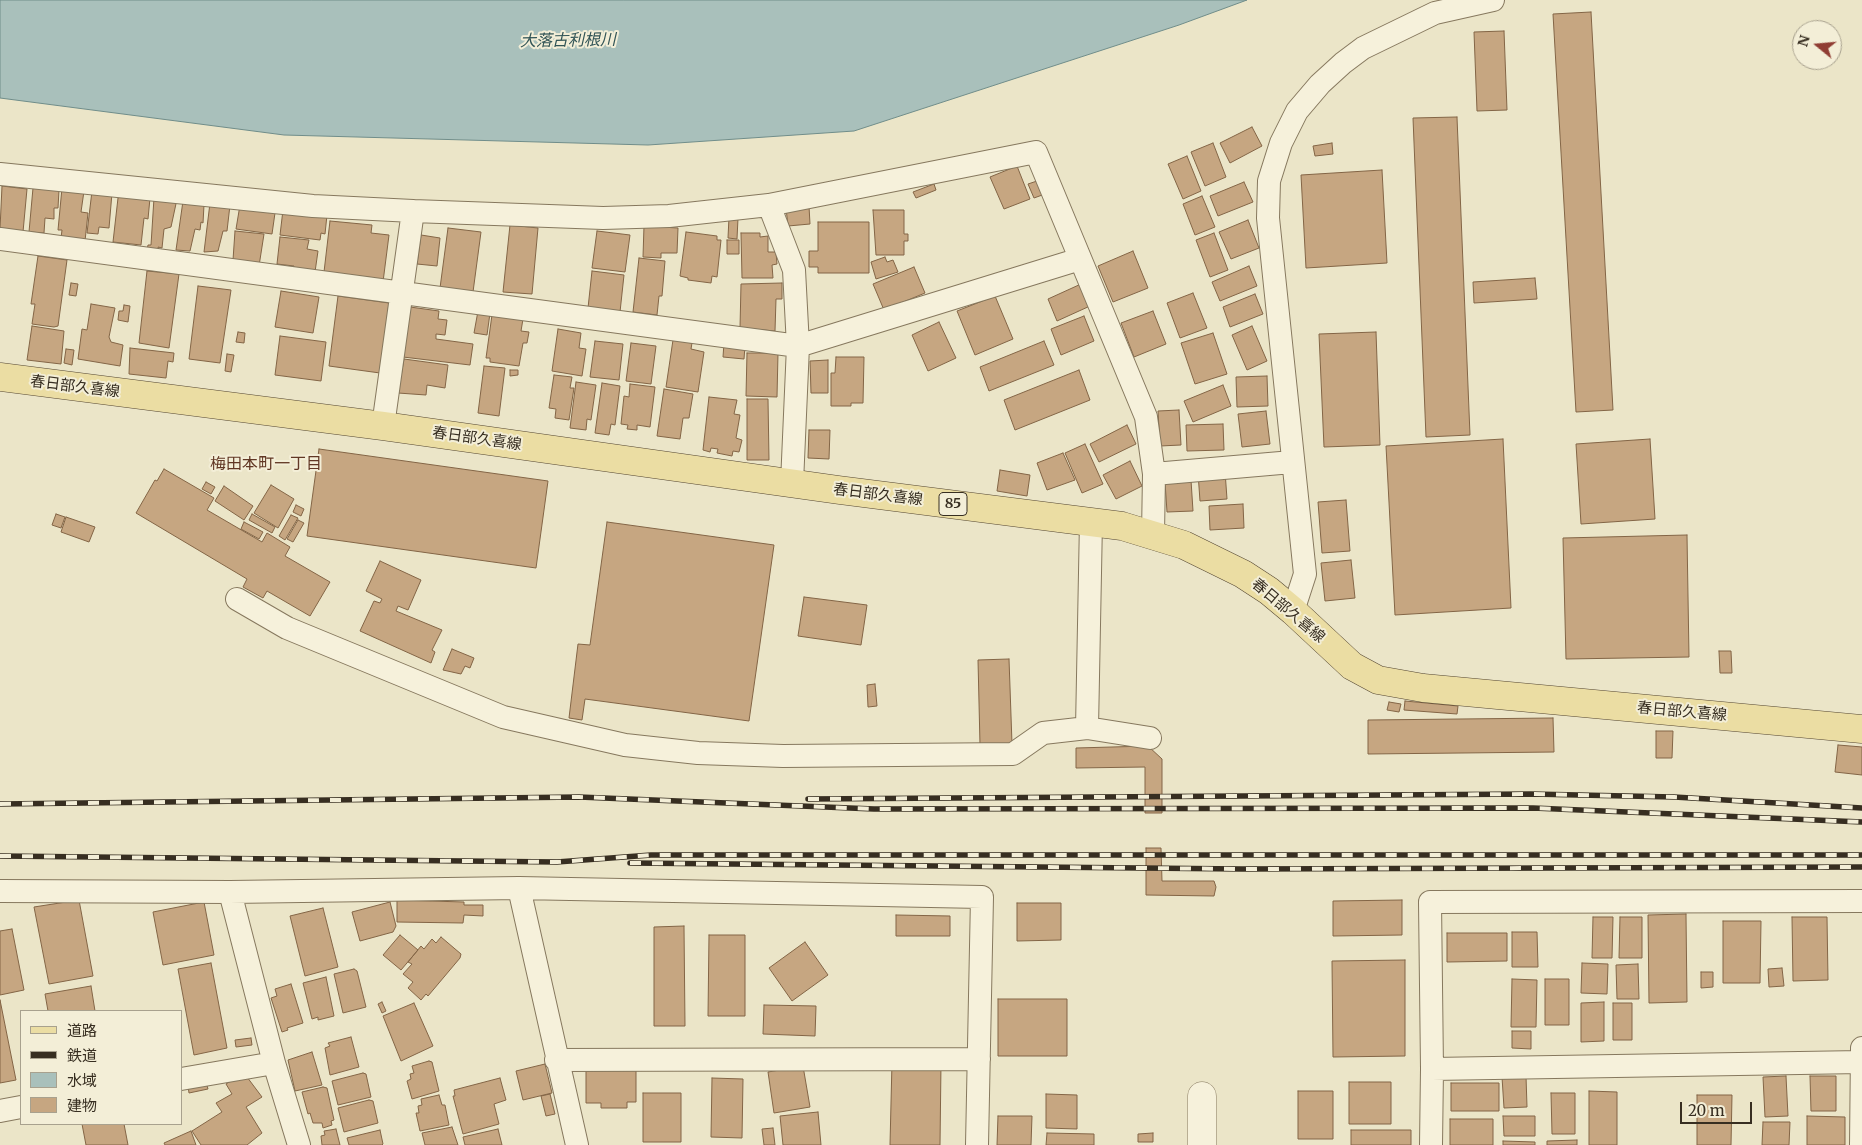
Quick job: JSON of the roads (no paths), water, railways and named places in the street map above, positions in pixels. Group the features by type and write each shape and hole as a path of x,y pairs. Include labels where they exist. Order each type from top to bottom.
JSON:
{"main road":[{"name":"春日部久喜線","path":"0,377 383,426 792,483 1091,521 1153,534 1184,545 1243,574 1269,590 1293,610 1352,666 1365,674 1394,684 1862,729"}],"street":[{"path":"1293,610 1305,574 1268,218 1270,181 1281,143 1298,111 1320,84 1363,48 1435,13 1493,0"},
{"path":"0,174 313,206 603,218 669,216 768,205 1036,152 1146,417 1154,474 1153,534"},
{"path":"768,205 794,270 798,346 792,483"},
{"path":"383,426 413,211"},
{"path":"0,238 798,346 1080,259"},
{"path":"1154,474 1292,462"},
{"path":"1087,728 1091,521"},
{"path":"237,599 287,628 504,718 625,745 698,753 784,756 1013,754 1043,733 1087,728 1150,738"},
{"path":"519,888 556,1060 577,1145"},
{"path":"0,891 230,892 519,888 982,896 977,1145"},
{"path":"230,892 274,1063 299,1145"},
{"path":"1431,1145 1430,902 1862,901"},
{"path":"1861,1145 1862,1047"},
{"path":"556,1060 980,1059"},
{"path":"1432,1069 1862,1062"},
{"path":"182,1079 274,1063"},
{"path":"1202,1096 1202,1145"},
{"path":"0,1111 20,1108"}],"water":[{"name":"大落古利根川","path":"0,0 1247,0 1179,25 854,131 648,145 284,135 0,98"}],"railway":[{"path":"808,799 1531,794 1674,797 1862,808"},
{"path":"0,804 579,797 874,809 1533,808 1862,822"},
{"path":"0,856 557,862 651,855 1862,855"},
{"path":"630,863 1242,869 1862,867"}],"district":[{"name":"梅田本町一丁目","path":"266,464"}]}
